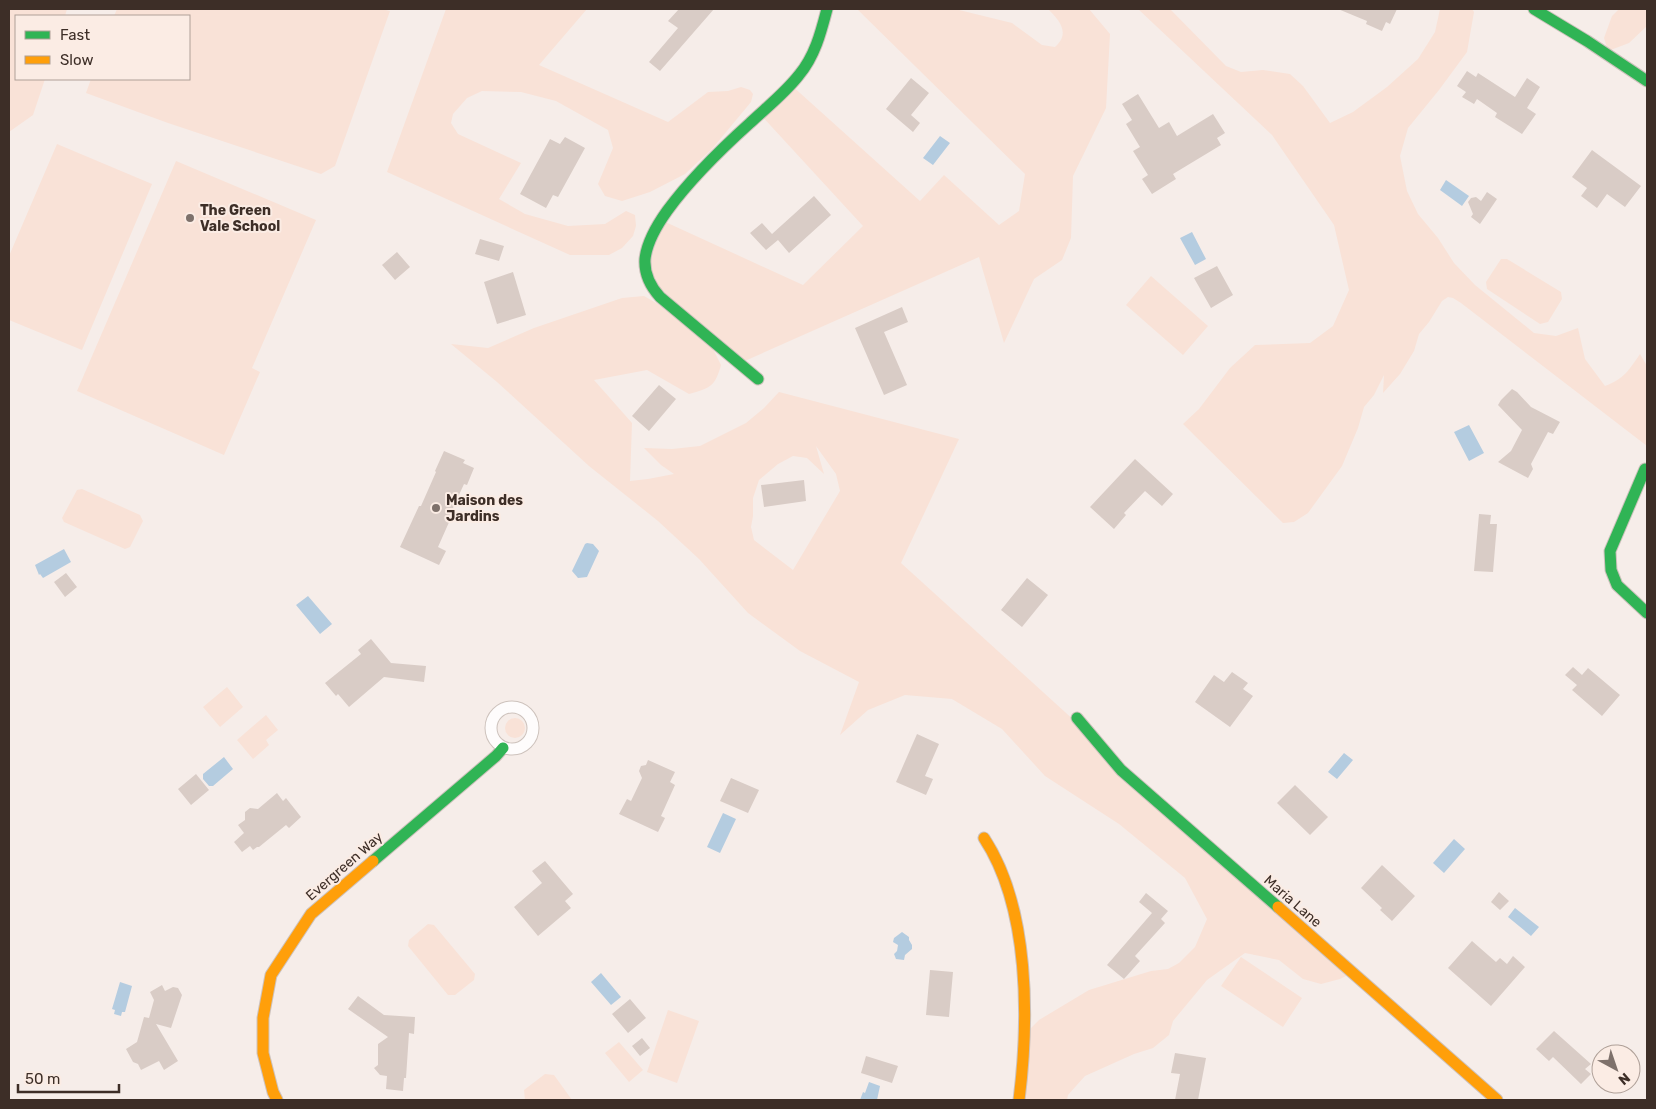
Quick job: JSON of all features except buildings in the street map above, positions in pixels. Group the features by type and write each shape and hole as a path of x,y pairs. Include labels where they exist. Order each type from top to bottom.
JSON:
{"street":[{"path":"758,379 663,300 652,287 647,276 644,263 645,254 651,236 678,195 710,160 776,99 803,70 819,38 827,9"},
{"path":"1534,9 1647,81"},
{"path":"1645,469 1610,551 1611,570 1616,585 1647,613"},
{"name":"Maria Lane","path":"1076,718 1121,770 1497,1100"},
{"name":"Evergreen Way","path":"277,1100 273,1092 263,1053 262,1018 271,976 286,952 311,914 503,748"},
{"path":"984,838 1004,875 1016,926 1023,974 1025,1034 1019,1100"}],"shaded area":[{"path":"9,9 67,9 65,15 15,15 15,80 45,80 33,115 9,132"},
{"path":"117,9 382,9 390,11 335,166 321,174 168,123 86,93 91,80 190,80 190,15 114,15"},
{"path":"446,9 587,9 539,65 668,122 708,92 728,91 741,87 750,90 753,94 751,102 712,149 685,174 650,192 622,201 605,196 598,184 613,148 608,130 556,101 521,92 482,91 467,98 453,114 451,123 458,134 521,163 499,199 525,214 568,226 605,224 626,211 635,215 636,226 633,236 622,248 609,255 570,255 387,172"},
{"path":"857,9 955,9 1012,23 1042,45 1055,47 1060,42 1063,32 1059,22 1048,9 1089,9 1110,34 1106,108 1073,176 1071,238 1062,260 1034,279 1004,343 979,257 738,364 647,276 661,220 803,285 863,226 760,114 790,84 920,201 944,175 999,225 1019,211 1025,174"},
{"path":"1138,9 1170,9 1226,66 1241,72 1263,70 1290,74 1303,86 1330,123 1353,112 1387,87 1418,59 1435,32 1440,9 1472,9 1474,12 1467,52 1408,128 1400,156 1407,191 1418,214 1438,238 1454,263 1475,285 1534,333 1556,336 1578,328 1585,359 1605,386 1622,377 1640,354 1647,366 1647,446 1461,303 1448,297 1442,301 1419,334 1414,351 1400,374 1383,393 1384,375 1374,395 1364,407 1358,428 1342,466 1308,513 1294,522 1283,523 1183,424 1199,409 1230,368 1255,345 1310,343 1333,326 1349,290 1334,225 1272,135"},
{"path":"1619,9 1647,9 1647,26 1629,43 1608,51 1604,38 1612,16"},
{"path":"57,144 152,184 82,350 9,320 9,256"},
{"path":"176,161 316,220 252,368 260,372 224,455 77,391"},
{"path":"1501,259 1507,259 1561,292 1562,299 1548,322 1540,324 1487,289 1486,282"},
{"path":"1151,276 1208,326 1183,355 1126,305"},
{"path":"644,296 658,304 712,347 721,365 711,386 689,394 647,370 594,380 632,423 630,481 674,474 661,465 644,448 672,449 700,446 746,423 779,392 959,439 901,563 1352,973 1340,979 1321,984 1303,979 1279,960 1245,953 1207,980 1173,1021 1169,1035 1153,1048 1134,1054 1085,1076 1068,1095 1067,1100 1019,1100 1025,1034 1039,1020 1089,990 1151,971 1168,969 1179,963 1195,947 1207,919 1185,878 1119,824 1045,776 1002,729 952,699 905,695 868,710 840,735 859,682 800,651 748,613 699,559 658,521 589,466 497,382 451,344 488,348 534,328 622,298","holes":["816,446 836,474 840,491 793,570 754,540 751,527 753,498 759,480 778,464 793,456 807,458 824,474"]},
{"path":"82,489 140,515 143,521 130,547 125,549 64,522 62,518 77,490"},
{"path":"227,687 243,707 220,727 203,707"},
{"path":"266,715 278,730 266,740 269,745 253,759 237,740"},
{"path":"511,718 519,718 525,724 525,732 519,738 511,738 505,732 505,724"},
{"path":"428,924 434,925 475,974 474,980 455,995 448,995 408,946 409,940"},
{"path":"1241,957 1302,998 1283,1027 1221,986"},
{"path":"668,1010 699,1021 677,1083 647,1072"},
{"path":"619,1042 643,1070 629,1082 605,1053"},
{"path":"545,1074 554,1075 572,1100 525,1100 524,1090"}],"water":[{"path":"940,136 950,143 933,165 923,158"},
{"path":"1446,180 1469,196 1462,206 1440,190"},
{"path":"1192,232 1206,259 1195,265 1180,238"},
{"path":"1469,425 1484,453 1469,461 1454,432"},
{"path":"587,543 593,544 599,551 587,577 578,578 572,571"},
{"path":"64,549 71,562 43,578 39,575 35,565"},
{"path":"308,596 332,624 320,634 296,605"},
{"path":"1344,753 1353,760 1337,779 1328,772"},
{"path":"224,757 233,769 213,786 209,786 203,779 203,774"},
{"path":"723,813 736,819 720,853 707,847"},
{"path":"1454,839 1465,849 1444,873 1433,863"},
{"path":"1515,908 1539,927 1531,936 1508,917"},
{"path":"902,932 909,937 912,945 912,949 905,955 904,960 896,959 894,954 897,951 898,945 893,942 894,938"},
{"path":"601,973 621,997 611,1005 591,982"},
{"path":"120,982 132,986 125,1012 122,1012 121,1016 114,1014 115,1010 112,1009"},
{"path":"869,1082 880,1086 877,1100 860,1100 863,1092 865,1093"}],"traffic: fast":[{"path":"758,379 660,297 653,289 647,275 645,264 646,252 660,222 686,187 717,154 776,100 805,68 817,44 827,9"},
{"path":"1534,9 1647,81"},
{"path":"1645,469 1610,551 1611,570 1617,585 1647,613"},
{"path":"1077,718 1121,770 1278,907"},
{"path":"373,861 503,748"}],"traffic: slow":[{"path":"984,838 999,866 1010,897 1018,931 1024,1000 1024,1035 1019,1100"},
{"path":"277,1100 273,1092 263,1053 263,1018 271,975 311,914 373,861"},
{"path":"1278,907 1497,1100"}],"place":[{"name":"The Green Vale School","path":"190,218"},
{"name":"Maison des Jardins","path":"436,508"}]}
